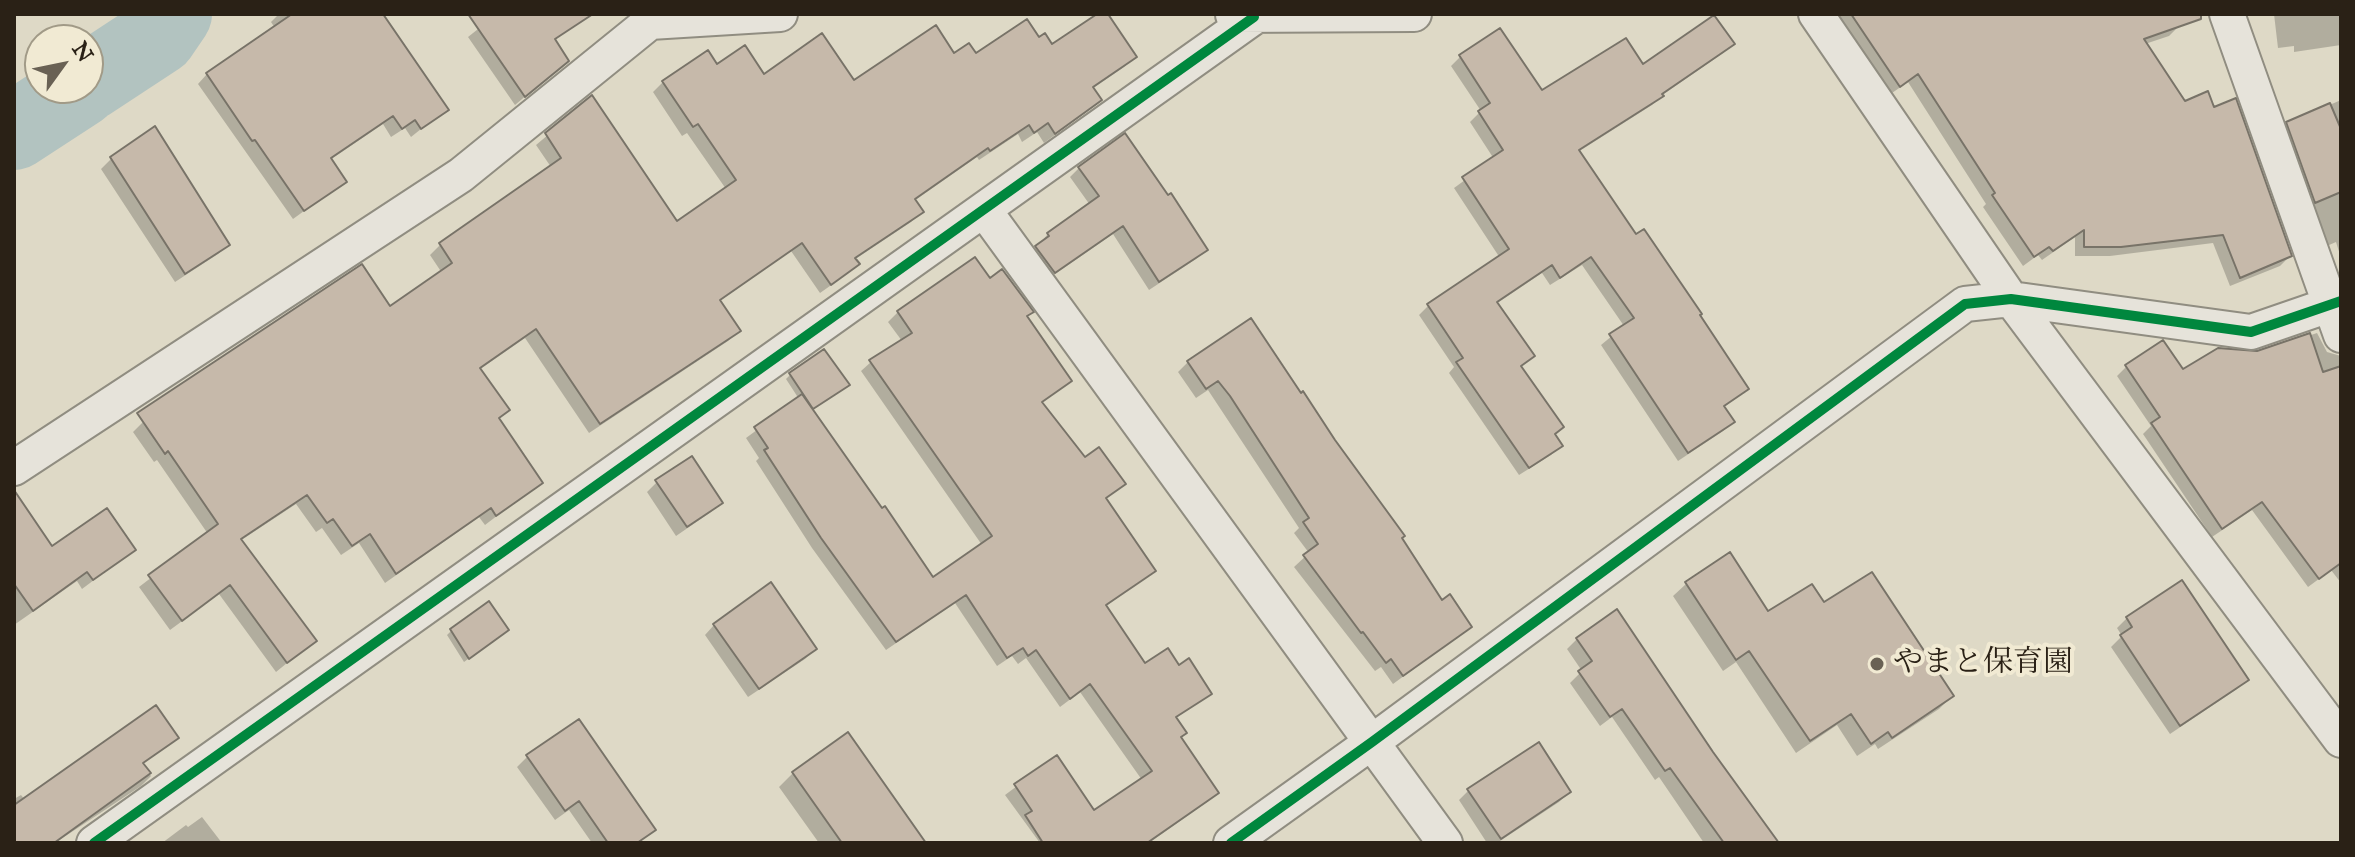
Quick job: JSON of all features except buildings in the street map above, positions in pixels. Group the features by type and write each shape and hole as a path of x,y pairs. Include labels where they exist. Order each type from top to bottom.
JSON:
{"street":[{"path":"14,468 461,175 650,22 780,14"},
{"path":"94,843 984,210 1237,15 1414,14"},
{"path":"1816,14 2011,299 2341,740"},
{"path":"1231,843 1965,304 2011,299 2251,332 2338,314 2227,14"},
{"path":"984,210 1445,843"}],"waterway":[{"path":"104,71 158,36 173,14"},
{"path":"14,131 55,104"}],"cycle path":[{"path":"94,843 1254,17"},
{"path":"1231,843 1965,304 2011,299 2251,332 2341,301"}],"place":[{"name":"やまと保育園","path":"1877,664"}]}
